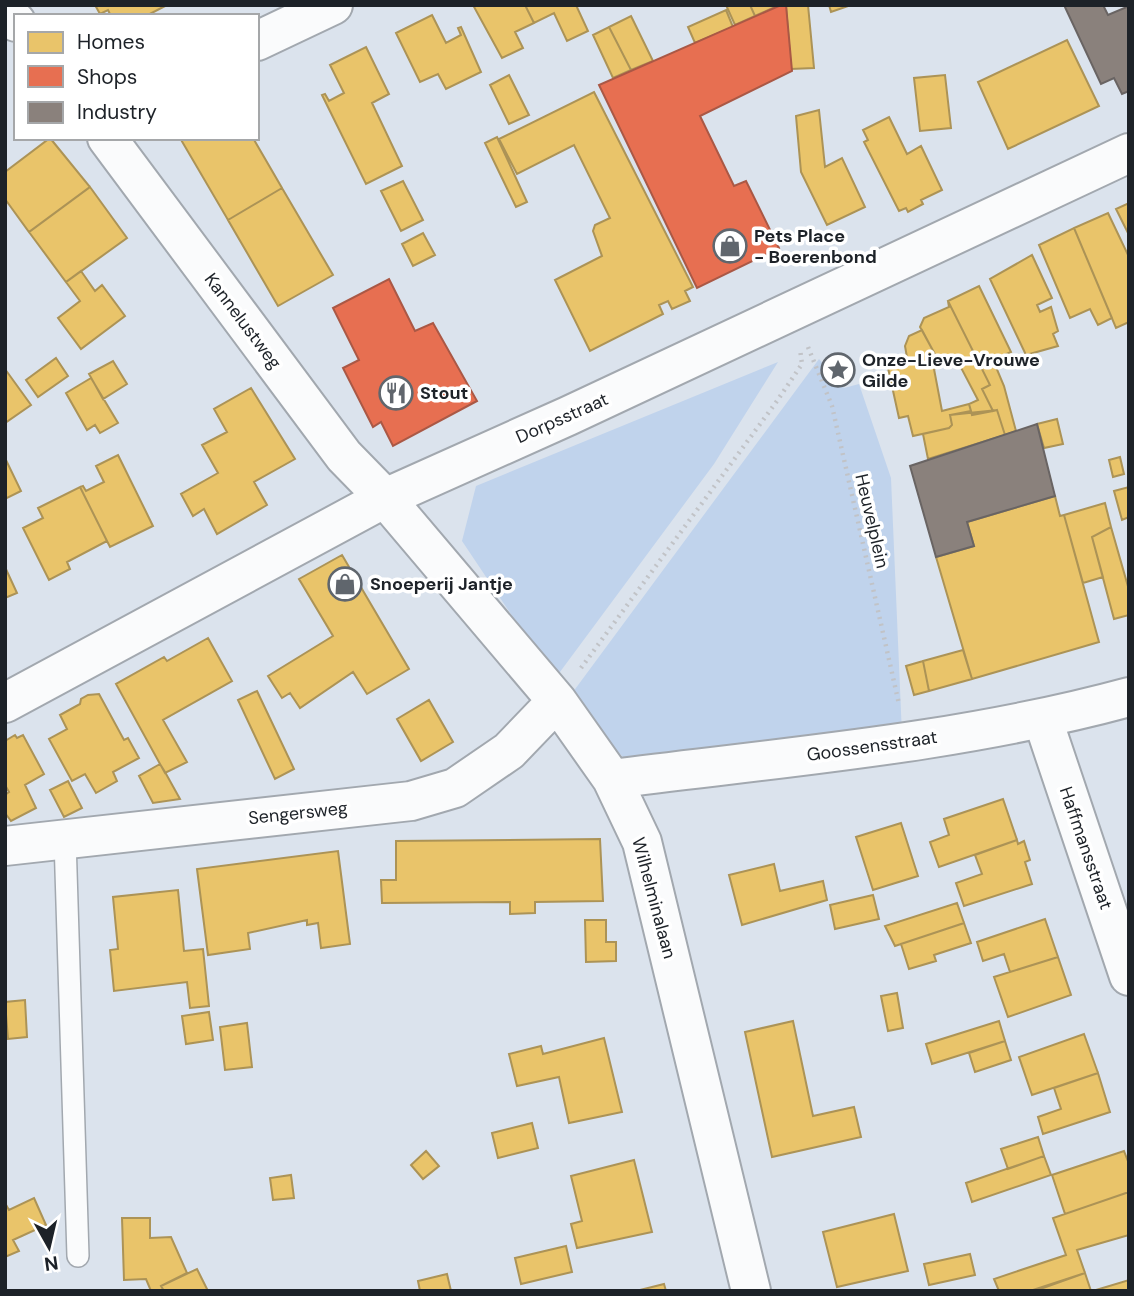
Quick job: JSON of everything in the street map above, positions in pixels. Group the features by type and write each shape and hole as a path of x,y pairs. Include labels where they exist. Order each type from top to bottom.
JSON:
{"street":[{"path":"259,40 333,5"},
{"name":"Kannelustweg","path":"108,140 344,456 385,498"},
{"name":"Dorpsstraat","path":"5,703 385,498 1129,153"},
{"name":"Wilhelminalaan","path":"385,498 557,701 612,779 642,842 751,1291"},
{"name":"Goossensstraat","path":"612,779 907,742 1043,720 1129,697"},
{"name":"Sengersweg","path":"5,846 411,801 455,788 498,758 557,701"},
{"name":"Haffmansstraat","path":"1043,720 1129,976"}],"lane":[{"path":"65,839 78,1256"}],"path":[{"path":"557,701 802,364 794,310"},
{"name":"Heuvelplein","path":"794,310 832,406 907,742"}],"shaded area":[{"path":"819,359 844,388 859,384 891,478 902,735 627,762 570,696"},
{"path":"778,362 714,464 557,676 547,668 462,541 476,486"}],"building: Homes":[{"path":"95,5 167,5 150,14 110,14 108,10 100,14"},
{"path":"473,5 525,5 534,23 515,32 523,48 502,58"},
{"path":"525,5 576,5 588,31 567,41 554,13 534,23"},
{"path":"726,5 750,5 755,16 735,25"},
{"path":"750,5 774,5 775,7 755,16"},
{"path":"808,5 814,68 791,69 786,6"},
{"path":"829,5 851,5 831,12"},
{"path":"726,10 733,27 695,43 688,27"},
{"path":"432,15 446,43 461,35 458,28 461,27 481,72 446,89 438,74 420,82 396,33"},
{"path":"631,16 653,61 631,70 609,27"},
{"path":"609,27 631,70 613,78 593,35"},
{"path":"1067,40 1099,106 1008,149 978,82"},
{"path":"366,47 389,94 372,103 402,166 366,184 322,95 325,94 329,101 344,93 330,65"},
{"path":"509,75 529,115 509,124 490,85"},
{"path":"945,75 951,128 920,131 914,78"},
{"path":"594,92 693,287 685,291 690,301 672,309 668,301 659,305 663,314 590,351 555,280 602,256 593,231 595,225 610,218 574,145 517,174 499,139"},
{"path":"819,110 825,167 842,158 865,207 827,225 801,172 796,116"},
{"path":"889,117 907,154 921,146 942,190 921,200 923,204 908,212 906,208 899,211 864,142 868,140 863,130"},
{"path":"497,137 527,202 516,207 485,143"},
{"path":"47,140 52,140 90,187 29,232 5,199 5,172"},
{"path":"181,140 254,140 282,188 228,220"},
{"path":"403,181 423,220 401,231 381,191"},
{"path":"90,187 127,238 66,282 29,232"},
{"path":"282,188 333,275 278,306 228,220"},
{"path":"1129,203 1129,235 1116,209"},
{"path":"1108,213 1129,257 1129,322 1116,328 1074,228"},
{"path":"1074,228 1112,318 1098,325 1090,309 1070,318 1039,245"},
{"path":"423,233 435,255 413,266 402,244"},
{"path":"1032,255 1052,298 1037,305 1040,312 1051,307 1058,331 1053,334 1058,346 1026,355 990,279"},
{"path":"81,271 95,291 102,285 125,316 81,349 58,318 80,301 66,282"},
{"path":"979,286 1011,352 993,360 1004,386 1016,431 1005,435 997,410 993,411 982,389 990,385 948,301"},
{"path":"948,301 990,385 982,389 993,411 972,415 969,404 978,400 956,358 938,367 937,358 920,327 924,318 949,307"},
{"path":"922,330 937,358 938,367 934,369 942,411 969,404 971,411 950,415 952,425 949,428 913,436 908,416 899,418 888,368 908,363 905,346 909,336"},
{"path":"56,358 68,376 38,397 26,380"},
{"path":"113,361 127,384 103,399 89,374"},
{"path":"5,369 31,405 5,423"},
{"path":"91,378 118,423 100,433 95,425 87,430 66,393"},
{"path":"251,388 295,459 254,482 267,505 217,534 204,509 193,516 181,494 218,473 202,445 227,432 214,409"},
{"path":"997,410 1005,435 928,459 923,434 949,428 952,425 950,415"},
{"path":"1057,419 1063,444 1044,448 1037,424"},
{"path":"118,455 153,526 110,547 80,487 83,486 86,491 104,482 96,466"},
{"path":"1120,457 1124,474 1113,477 1109,460"},
{"path":"5,458 21,491 5,499"},
{"path":"80,487 107,541 67,562 70,569 49,580 23,528 43,518 38,508"},
{"path":"1129,487 1129,517 1122,520 1114,491"},
{"path":"1055,496 1060,516 1064,515 1099,642 972,679 936,557 974,546 967,522"},
{"path":"1105,503 1111,527 1092,537 1103,577 1083,583 1064,515"},
{"path":"1111,527 1129,590 1129,615 1114,619 1092,537"},
{"path":"342,555 409,669 367,694 353,672 300,708 290,693 282,698 268,676 333,636 299,579"},
{"path":"5,567 17,593 5,598"},
{"path":"208,638 232,681 163,720 187,762 165,773 116,684 164,657 167,661"},
{"path":"963,650 972,679 929,691 923,661"},
{"path":"923,661 929,691 914,695 906,666"},
{"path":"257,691 294,769 275,779 238,700"},
{"path":"99,694 124,740 128,738 139,758 113,772 117,781 96,793 85,774 72,781 49,739 67,729 60,715 80,704 81,699 88,695"},
{"path":"429,700 453,742 421,761 397,719"},
{"path":"15,735 17,738 23,735 44,774 25,785 36,808 11,821 5,813 5,795 9,792 5,785 5,741"},
{"path":"160,764 180,799 153,803 139,776"},
{"path":"68,781 82,808 64,817 50,790"},
{"path":"1003,799 1017,840 939,867 930,842 949,835 944,819"},
{"path":"901,823 918,876 873,890 856,837"},
{"path":"600,839 603,901 535,902 535,913 510,914 510,902 382,903 381,880 396,880 396,841"},
{"path":"1017,840 1018,844 1024,841 1030,860 1025,862 1032,884 964,906 956,883 982,874 975,855"},
{"path":"338,851 350,944 321,948 318,923 307,925 307,920 248,933 250,949 208,955 197,869"},
{"path":"774,864 780,891 823,881 827,900 742,925 729,875"},
{"path":"178,890 184,951 203,949 209,1006 190,1008 187,982 114,991 110,950 118,949 113,897"},
{"path":"873,895 879,919 835,929 830,905"},
{"path":"957,903 964,923 895,946 885,926"},
{"path":"1045,919 1058,957 1010,972 1004,954 983,961 977,942"},
{"path":"585,920 606,920 606,942 616,942 616,961 586,962"},
{"path":"964,923 971,943 934,955 936,961 909,969 901,944"},
{"path":"1058,957 1071,995 1008,1017 994,977"},
{"path":"897,993 903,1028 888,1031 881,996"},
{"path":"25,1000 27,1037 8,1039 5,1002"},
{"path":"5,1002 8,1039 5,1039"},
{"path":"209,1012 213,1040 186,1044 182,1016"},
{"path":"793,1021 813,1116 854,1107 861,1137 772,1157 745,1032"},
{"path":"999,1021 1005,1041 932,1064 926,1044"},
{"path":"247,1023 252,1067 225,1070 220,1027"},
{"path":"1084,1034 1098,1073 1032,1095 1019,1057"},
{"path":"604,1038 622,1112 569,1123 559,1077 517,1086 509,1054 541,1046 543,1054"},
{"path":"1005,1041 1011,1060 975,1072 969,1053"},
{"path":"1098,1073 1110,1112 1043,1134 1038,1117 1061,1109 1054,1088"},
{"path":"532,1123 538,1148 498,1158 492,1133"},
{"path":"1038,1137 1044,1156 1008,1169 1001,1149"},
{"path":"426,1151 439,1166 423,1179 411,1165"},
{"path":"1124,1151 1129,1164 1129,1192 1065,1214 1052,1175"},
{"path":"1044,1156 1051,1175 972,1202 966,1183"},
{"path":"634,1160 652,1232 577,1248 571,1224 582,1221 571,1176"},
{"path":"291,1175 294,1198 273,1200 270,1178"},
{"path":"1129,1192 1129,1235 1077,1250 1085,1273 1030,1291 999,1291 994,1279 1066,1255 1053,1218"},
{"path":"34,1198 46,1225 13,1240 19,1251 5,1257 5,1203 9,1210"},
{"path":"894,1214 908,1271 837,1287 823,1232"},
{"path":"122,1218 150,1218 150,1238 171,1237 187,1273 161,1286 164,1291 151,1291 146,1279 124,1280"},
{"path":"566,1246 572,1272 521,1284 515,1258"},
{"path":"970,1254 975,1275 929,1285 924,1264"},
{"path":"197,1269 208,1291 164,1291 161,1286"},
{"path":"1085,1273 1091,1291 1045,1291 1043,1288"},
{"path":"447,1274 451,1291 420,1291 418,1281"},
{"path":"1129,1280 1129,1291 1096,1290"},
{"path":"664,1284 666,1291 636,1291"}],"building: Shops":[{"path":"786,5 792,71 700,116 734,186 746,181 779,248 697,288 599,85"},
{"path":"389,279 415,331 433,323 477,401 393,446 381,422 373,427 343,368 359,360 333,308"}],"building: Industry":[{"path":"1064,5 1103,5 1108,15 1129,6 1129,91 1122,94 1114,78 1101,84"},
{"path":"1037,424 1055,496 967,522 974,546 936,557 910,466"}],"place":[{"name":"Pets Place - Boerenbond","path":"730,246"},
{"name":"Onze-Lieve-Vrouwe Gilde","path":"838,370"},
{"name":"Stout","path":"396,393"},
{"name":"Snoeperij Jantje","path":"345,584"}]}
